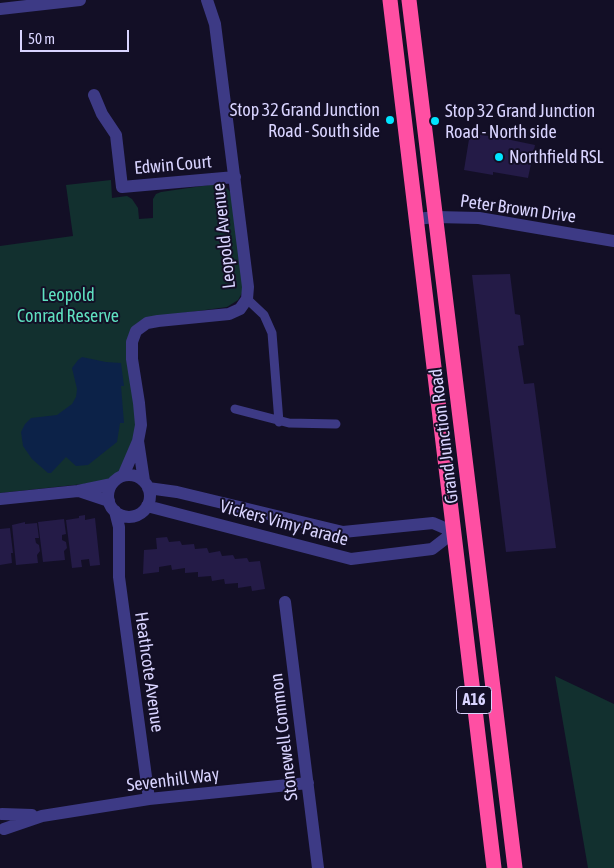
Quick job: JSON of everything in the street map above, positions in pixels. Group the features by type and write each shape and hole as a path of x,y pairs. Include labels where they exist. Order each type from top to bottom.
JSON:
{"highway":[{"name":"Grand Junction Road","path":"390,0 494,868"},
{"name":"Grand Junction Road","path":"410,0 515,868"},
{"path":"454,532 474,530"}],"street":[{"path":"0,9 80,0"},
{"name":"Leopold Avenue","path":"123,476 138,441 140,425 132,359 132,342 136,331 146,324 158,321 229,314 240,309 248,299 235,177 215,24 207,0"},
{"name":"Edwin Court","path":"94,95 102,114 116,135 122,187 235,177"},
{"name":"Peter Brown Drive","path":"416,219 436,217 479,218 614,241"},
{"name":"Leopold Avenue","path":"138,441 146,485"},
{"path":"0,499 78,491 112,484 123,476 134,476 146,485 150,494 143,510 126,516 112,506 78,491"},
{"path":"112,484 109,490 112,506"},
{"name":"Vickers Vimy Parade","path":"143,510 351,559 432,549 454,532 433,522 343,532 146,485"},
{"name":"Heathcote Avenue","path":"112,506 119,526 119,577 149,799"},
{"name":"Heathcote Avenue","path":"120,548 129,527 143,510"},
{"name":"Stonewell Common","path":"285,602 318,868"},
{"name":"Sevenhill Way","path":"2,832 42,816 149,799 308,783"},
{"path":"1,813 5,824 2,832"},
{"name":"Sevenhill Way","path":"1,813 42,816"}],"lane":[{"path":"248,299 264,316 272,333 279,422"},
{"path":"235,409 279,422 336,424"}],"green space":[{"name":"Leopold Conrad Reserve","path":"111,180 112,198 127,196 132,199 138,208 139,219 153,218 153,199 156,194 161,192 216,184 227,188 232,194 244,285 242,293 238,300 227,307 147,318 136,324 138,429 125,472 102,482 0,493 0,246 73,236 66,185"},
{"path":"555,676 614,704 614,868 588,868"}],"water":[{"path":"82,357 121,363 124,386 121,386 124,423 120,423 117,442 88,465 76,466 66,457 51,473 48,473 32,459 23,446 21,432 31,418 57,415 72,404 76,397 77,389 72,368"}],"building":[{"name":"Northfield RSL","path":"496,128 512,132 511,140 535,145 528,178 493,172 493,175 464,170 470,133 495,137"},
{"path":"510,274 515,314 520,315 524,345 518,346 524,384 534,383 556,548 506,552 472,275"},
{"path":"85,515 85,520 95,518 100,565 90,566 89,559 81,560 82,567 72,568 66,520"},
{"path":"64,519 66,534 62,535 62,540 66,542 67,548 64,551 65,560 43,562 38,522"},
{"path":"25,522 25,524 37,523 39,538 35,538 40,551 37,555 38,563 16,565 12,525"},
{"path":"10,528 13,553 11,553 12,563 0,565 0,529"},
{"path":"167,537 169,542 180,541 182,545 194,544 195,549 207,548 209,553 220,551 222,556 233,555 235,559 247,558 249,562 260,561 265,589 252,591 251,586 238,588 238,583 225,584 224,579 212,581 211,576 198,577 198,572 185,573 185,568 172,570 171,565 159,567 159,572 143,574 144,550 157,549 156,538"}],"place":[{"name":"Stop 32 Grand Junction Road - South side","path":"390,120"},
{"name":"Stop 32 Grand Junction Road - North side","path":"435,121"},
{"name":"Northfield RSL","path":"499,157"}]}
